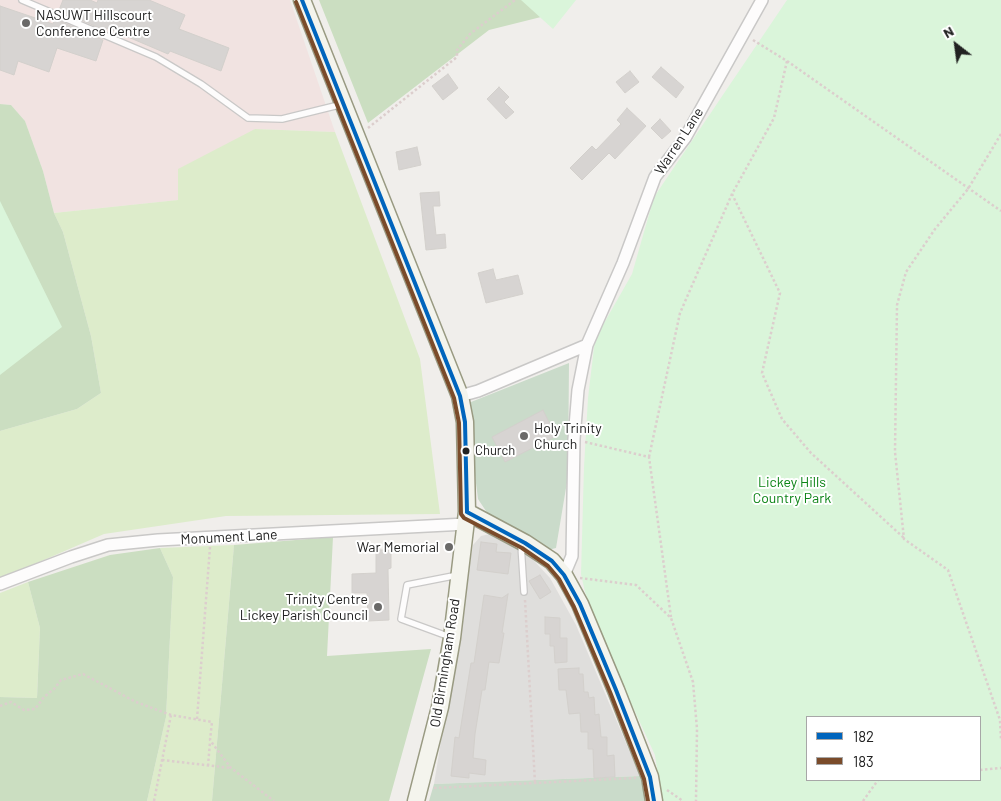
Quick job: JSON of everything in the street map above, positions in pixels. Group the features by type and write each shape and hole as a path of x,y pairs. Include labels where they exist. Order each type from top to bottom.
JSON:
{"main road":[{"name":"Old Birmingham Road","path":"302,0 460,396 465,422 466,518 452,638 440,707 418,795"},
{"path":"466,518 520,541 552,561 564,576 580,604 600,650 650,777 654,801"}],"street":[{"name":"Warren Lane","path":"564,576 572,556 574,439 578,390 587,345 623,263 655,177 685,138 762,0"},
{"path":"460,396 478,391 587,345"},
{"name":"Monument Lane","path":"0,584 71,557 108,546 158,540 211,538 466,518"}],"lane":[{"path":"22,0 156,57 201,84 248,118 282,119 344,103"},
{"path":"520,541 524,592"},
{"path":"452,638 401,619 407,585 459,574"}],"path":[{"path":"356,133 369,127 457,57 457,50 470,34 515,0"},
{"path":"743,34 787,61 1001,211"},
{"path":"696,801 697,729 693,682 671,618 648,457 680,313 732,194 774,118 787,61"},
{"path":"904,539 896,452 897,305 906,272 936,229 968,189 1001,134"},
{"path":"732,194 780,293 762,373 782,419 811,453 904,539 948,570 1000,720 1001,739"},
{"path":"574,439 648,457"},
{"path":"197,719 211,538"},
{"path":"564,576 636,585 671,618"},
{"path":"524,592 535,783"},
{"path":"0,706 11,702 24,710 35,709 61,680 83,674 136,702 171,715 212,722 208,766"},
{"path":"154,801 171,715"},
{"path":"210,740 230,768 274,801"},
{"path":"162,760 230,768"},
{"path":"981,770 1001,768"},
{"path":"418,795 535,783 650,777"},
{"path":"863,801 877,781"}],"shaded area":[{"name":"NASUWT Hillscourt Conference Centre","path":"0,0 290,0 335,132 255,129 179,200 54,213 43,171 25,121 11,105 0,104"},
{"path":"490,534 525,551 550,578 576,625 640,776 434,784 473,545 481,536"}],"green space":[{"path":"319,0 565,0 553,14 489,30 368,123"},
{"path":"521,0 576,0 553,29"},
{"name":"Lickey Hills Country Park","path":"787,0 1001,0 1001,801 662,801 655,755 625,690 585,592 581,574 588,398 595,339 632,274 654,197"},
{"path":"0,104 11,105 25,121 43,171 54,213 63,232 91,336 101,393 77,409 0,431"},
{"path":"255,129 335,132 420,359 440,514 226,516 104,534 0,579 0,431 77,409 101,393 91,336 63,232 54,213 178,200 178,169"},
{"path":"0,201 62,327 0,375"},
{"path":"569,363 568,476 556,548 548,550 488,514 478,499 466,404"},
{"path":"333,537 327,656 431,649 389,801 212,801 234,545"},
{"path":"234,545 212,801 147,801 166,717 173,577 160,548"},
{"path":"160,548 173,577 166,717 147,801 0,801 0,697 37,698 40,628 28,582 110,555"},
{"path":"28,582 40,628 37,698 0,697 0,593"},
{"path":"640,776 646,801 429,801 434,784"}],"building":[{"name":"NASUWT Hillscourt Conference Centre","path":"63,0 90,0 97,3 98,0 149,0 185,15 179,29 229,48 221,71 170,51 168,54 107,28 106,31 59,10"},
{"name":"NASUWT Hillscourt Conference Centre","path":"0,6 53,24 55,19 103,40 96,61 57,48 49,72 18,61 14,75 0,70"},
{"path":"661,67 684,87 676,98 652,77"},
{"path":"630,71 639,82 625,93 616,82"},
{"path":"448,74 458,88 443,100 432,86"},
{"path":"499,87 509,97 504,102 514,112 506,119 487,99"},
{"path":"627,108 646,126 615,159 609,153 582,180 570,168 592,146 596,150 621,124 617,120"},
{"path":"660,119 671,131 662,139 651,128"},
{"path":"417,147 421,165 399,170 396,152"},
{"path":"439,192 440,206 433,206 436,235 445,234 446,248 426,250 420,193"},
{"path":"493,269 496,280 518,275 523,294 486,303 478,273"},
{"name":"Holy Trinity Church","path":"543,410 556,436 505,462 492,437"},
{"path":"481,542 497,544 496,552 511,553 508,574 477,570"},
{"name":"Trinity Centre Lickey Parish Council","path":"376,550 391,550 391,568 388,569 389,620 368,621 367,593 352,593 352,574 376,573"},
{"path":"540,575 551,592 540,599 529,581"},
{"path":"508,594 499,663 489,662 485,690 482,690 475,734 473,758 486,760 485,775 469,773 469,778 451,776 455,737 459,738 471,663 474,663 484,595 502,598"},
{"path":"545,617 560,618 560,638 567,638 567,662 555,663 554,646 550,646 550,634 545,634"},
{"path":"579,668 579,674 583,674 584,692 588,692 589,698 594,697 595,715 599,714 601,737 607,737 607,756 614,755 615,777 594,778 593,749 588,749 588,732 581,732 580,713 569,714 566,690 559,690 558,669"}],"transit line":[{"name":"182","path":"302,0 460,396 465,422 467,512"},
{"name":"183","path":"296,2 454,398 459,423 461,514 464,518 522,548 548,566 559,579 574,607 610,692 644,779 648,801"},
{"name":"182","path":"467,512 525,543 552,561 564,575 580,604 616,690 650,777 654,801"}],"place":[{"name":"NASUWT Hillscourt Conference Centre","path":"26,23"},
{"name":"Holy Trinity Church","path":"524,436"},
{"name":"Church","path":"466,451"},
{"name":"War Memorial","path":"449,547"},
{"name":"Trinity Centre Lickey Parish Council","path":"378,607"}]}
